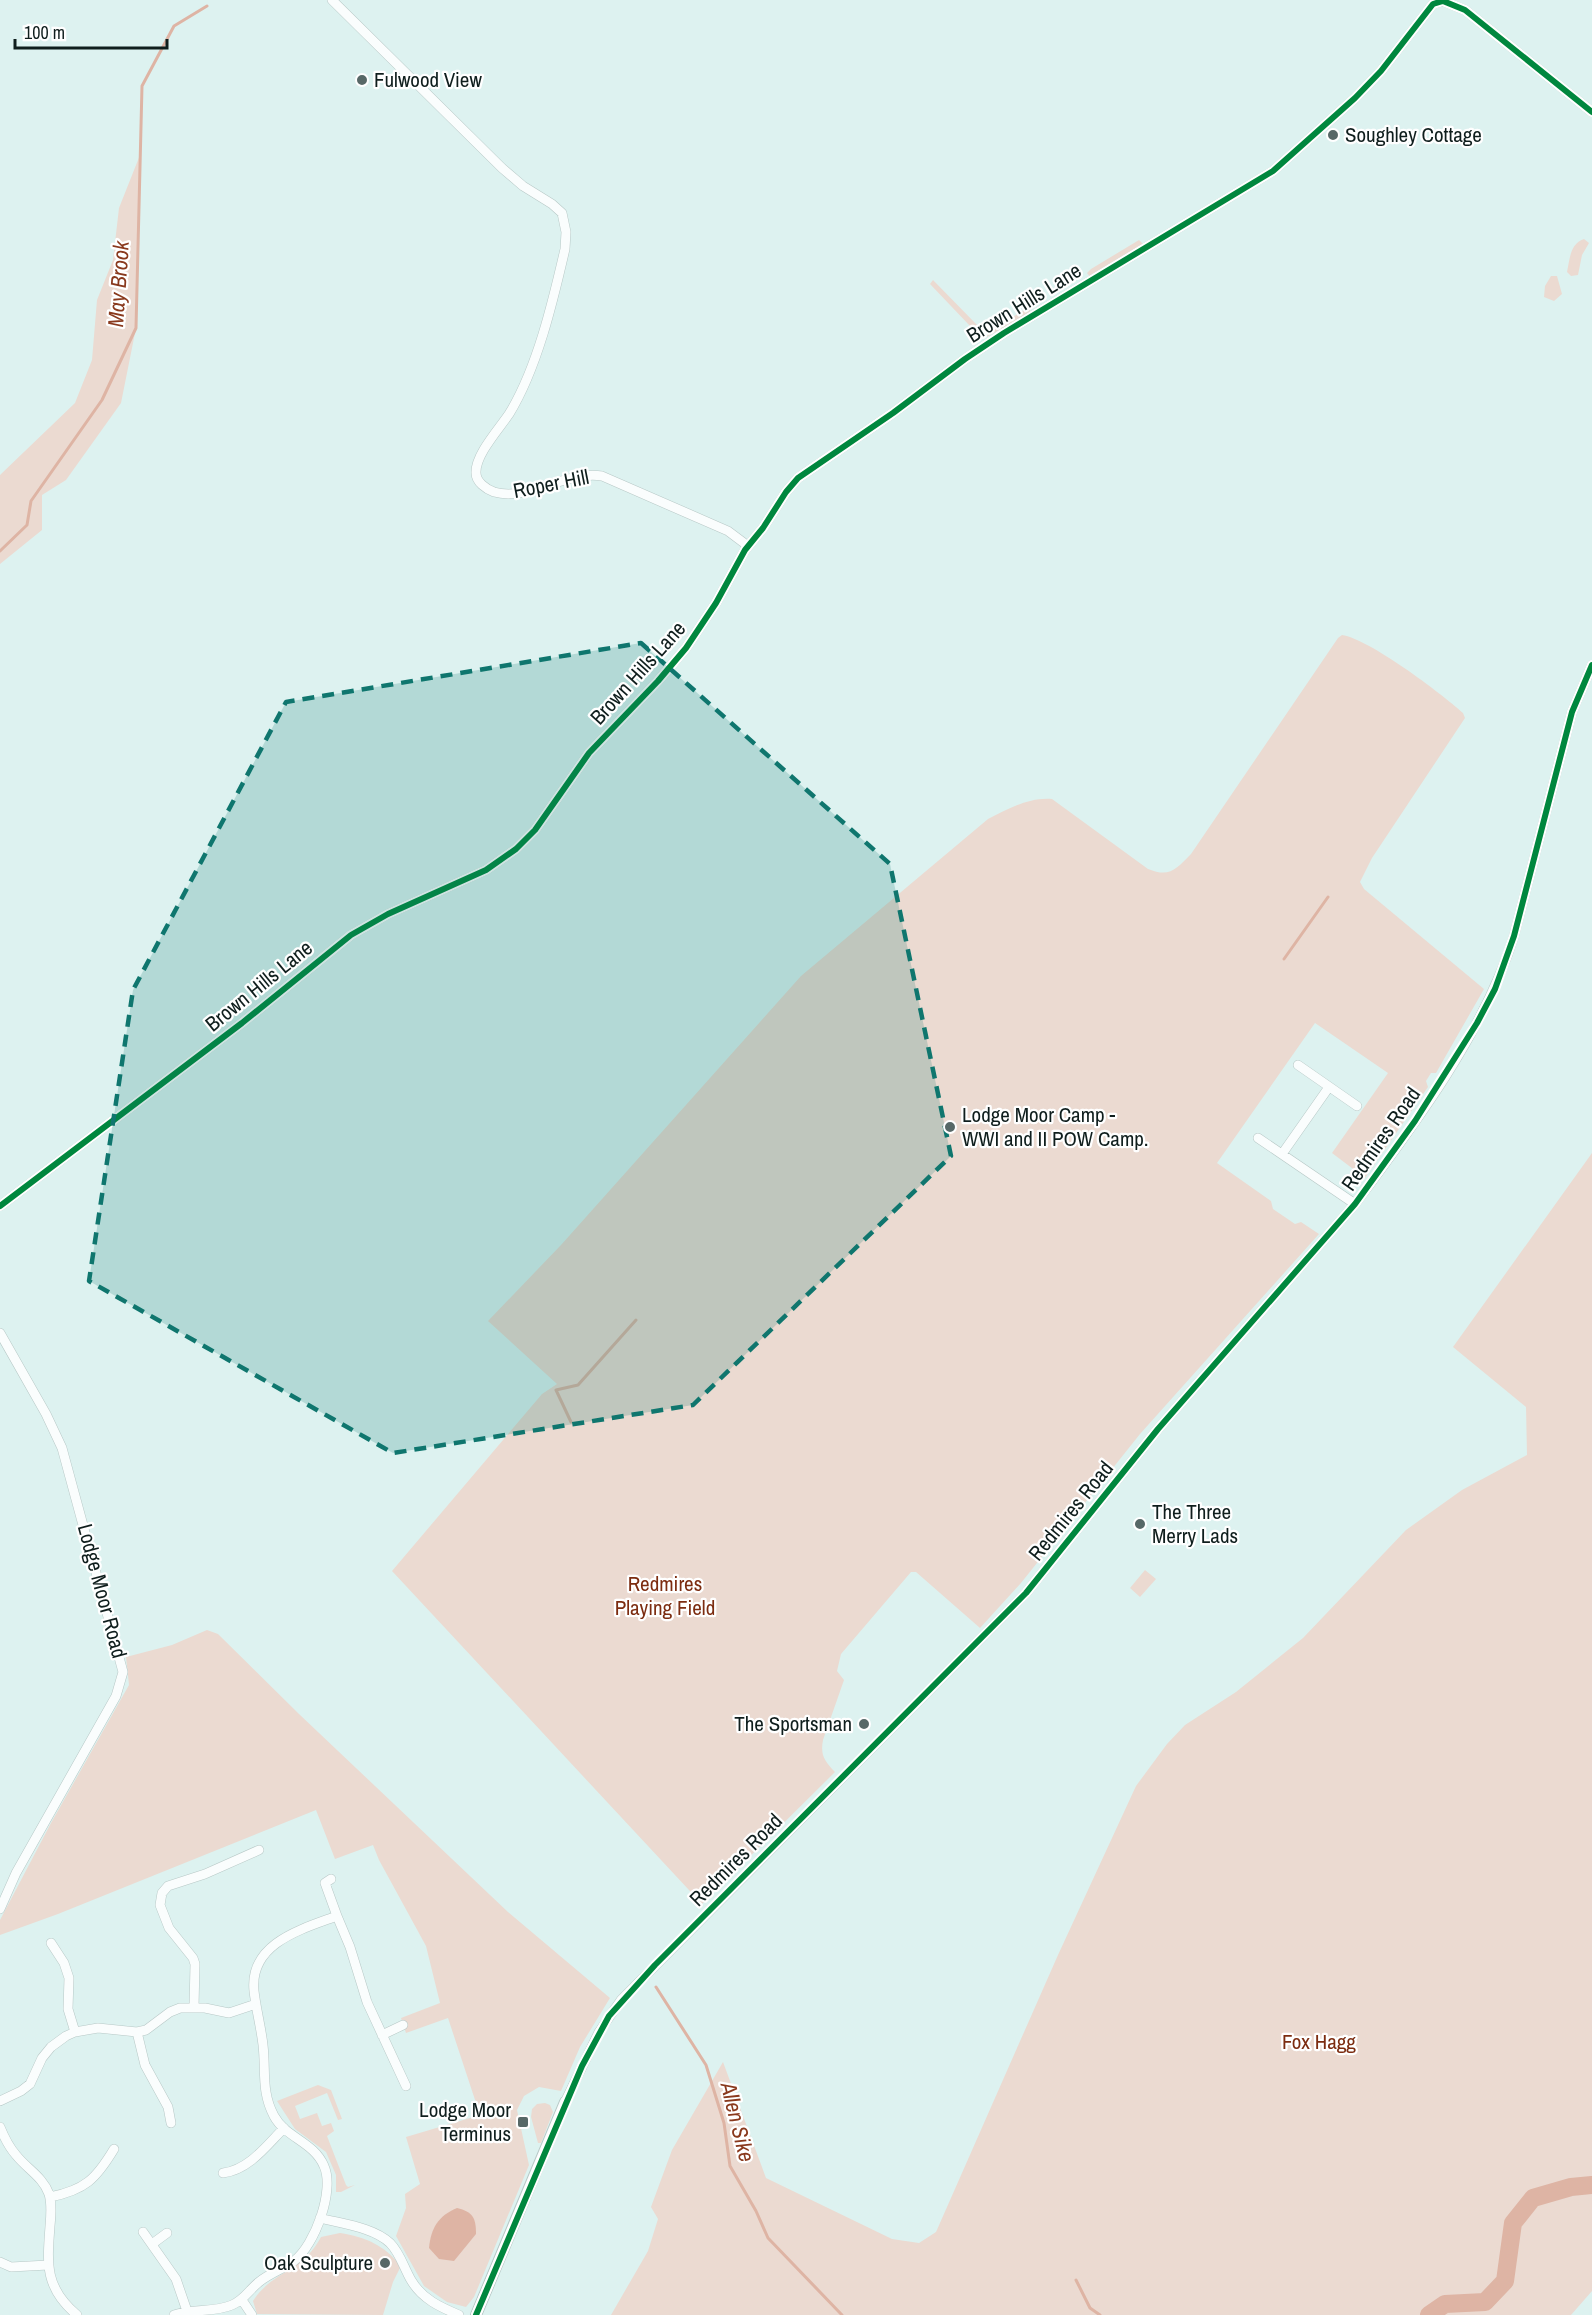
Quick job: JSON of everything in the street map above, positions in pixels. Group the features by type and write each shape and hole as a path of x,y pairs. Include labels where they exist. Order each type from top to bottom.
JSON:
{"street":[{"name":"Roper Hill","path":"332,0 508,175 556,207 564,219 565,249 537,350 517,400 479,461 476,478 489,490 511,493 583,475 602,476 728,531 748,546"},
{"path":"1438,1 1448,2 1466,10 1592,112"},
{"name":"Brown Hills Lane","path":"0,1206 242,1023 351,935 388,914 496,865 516,849 535,830 589,753 658,681 686,648 716,603 748,546 763,528 790,486 811,468 893,414 965,359 1004,333 1280,166 1355,98 1381,70 1429,8 1438,1"},
{"name":"Redmires Road","path":"476,2315 565,2102 599,2032 621,2000 1026,1593 1158,1429 1356,1204 1436,1090 1495,989 1514,936 1572,712 1592,665"},
{"path":"1298,1065 1357,1106"},
{"path":"1282,1154 1329,1087"},
{"path":"1258,1138 1356,1204"},
{"name":"Lodge Moor Road","path":"0,1333 46,1414 62,1448 120,1658 122,1676 116,1696 16,1873 0,1909"},
{"path":"194,2007 195,1964 193,1958 169,1928 160,1905 162,1893 168,1887 237,1861 259,1850"},
{"path":"328,1881 337,1916 350,1947 362,1990 406,2086"},
{"path":"174,2315 187,2311 219,2310 242,2300 259,2282 293,2262 313,2238 328,2191 328,2178 325,2166 316,2152 275,2119 265,2096 263,2046 254,1989 256,1972 263,1956 273,1944 286,1935 337,1916"},
{"path":"51,1942 64,1963 69,1978 68,2009 75,2032"},
{"path":"0,2101 30,2084 42,2058 51,2047 75,2032 98,2028 137,2032 146,2030 170,2012 194,2007 229,2013 256,2004"},
{"path":"382,2035 403,2025"},
{"path":"137,2032 145,2065 168,2107 171,2123"},
{"path":"0,2127 17,2157 41,2179 50,2197 52,2210 48,2265 52,2283 58,2296 77,2315"},
{"path":"224,2173 247,2163 284,2128"},
{"path":"50,2197 77,2190 104,2166 114,2149"},
{"path":"104,2166 112,2174"},
{"path":"320,2218 382,2237 391,2244 420,2292 431,2302 459,2315"},
{"path":"143,2232 176,2279 187,2311"},
{"path":"152,2244 167,2233"},
{"path":"0,2262 11,2267 48,2265"},
{"path":"242,2300 252,2315"}],"highlighted area":[{"path":"641,643 890,864 951,1156 693,1405 393,1453 89,1281 133,990 286,702"}],"green space":[{"path":"140,155 136,328 121,403 66,480 42,495 42,530 0,564 0,475 75,403 92,360 97,300 113,260 119,208"},
{"path":"1584,239 1589,243 1582,255 1578,275 1571,276 1567,272 1571,252 1579,241"},
{"path":"1139,240 1143,244 1136,250 1090,277 1087,273 1091,269"},
{"path":"1551,276 1557,276 1562,294 1554,301 1544,297 1545,286"},
{"path":"933,280 978,326 975,329 930,284"},
{"path":"1027,308 1031,311 987,337 988,333"},
{"name":"Redmires Playing Field","path":"1342,635 1386,656 1463,713 1465,718 1372,858 1360,882 1364,889 1484,989 1436,1073 1431,1073 1426,1081 1428,1087 1365,1178 1332,1153 1388,1073 1315,1023 1217,1163 1271,1201 1273,1209 1295,1224 1301,1222 1319,1234 1140,1434 1021,1583 980,1628 916,1572 911,1572 841,1654 837,1671 844,1680 822,1746 824,1758 835,1772 702,1904 392,1571 542,1394 557,1384 488,1321 561,1245 801,976 988,819 1027,802 1052,799 1148,869 1162,873 1172,870 1191,854"},
{"name":"Fox Hagg","path":"1592,1153 1592,2291 1571,2315 611,2315 648,2251 658,2219 651,2207 672,2150 723,2062 766,2178 892,2239 919,2243 936,2232 1058,1955 1136,1786 1167,1744 1185,1725 1236,1692 1303,1638 1406,1530 1462,1490 1527,1455 1526,1407 1453,1347"},
{"path":"1145,1570 1156,1579 1140,1597 1130,1588"},
{"path":"207,1630 218,1634 508,1912 610,1998 580,2047 561,2091 539,2087 524,2096 517,2110 529,2165 474,2297 466,2307 447,2302 424,2286 396,2236 406,2208 405,2194 420,2184 406,2137 480,2115 448,2018 406,2033 401,2018 440,2003 426,1946 373,1845 335,1859 316,1810 58,1914 0,1935 0,1920 51,1823 129,1685 126,1657 172,1645"},
{"path":"318,2085 331,2090 342,2119 338,2120 327,2093 295,2106 300,2119 317,2113 322,2126 331,2123 334,2131 327,2136 346,2185 348,2187 355,2185 341,2192 336,2192 336,2175 326,2152 295,2129 277,2101"},
{"path":"537,2104 550,2105 553,2112 541,2143 538,2143 531,2117 532,2109"},
{"path":"340,2233 374,2243 401,2266 393,2282 383,2315 257,2314 253,2301 269,2283 305,2258 321,2237"}],"shaded area":[{"path":"457,2208 473,2216 476,2234 454,2261 439,2259 429,2248 432,2234 440,2219"}],"waterway":[{"name":"May Brook","path":"0,551 27,525 31,501 102,400 136,328 142,86 174,26 207,6"},
{"path":"1284,959 1328,897"},
{"path":"571,1422 556,1390 578,1385 636,1320"},
{"name":"Allen Sike","path":"656,1987 706,2065 724,2123 730,2166 756,2211 768,2238 842,2315"},
{"path":"1429,2315 1445,2304 1485,2302 1505,2281 1513,2223 1533,2198 1571,2187 1592,2185"},
{"path":"1076,2280 1090,2308 1100,2315"}],"cycle path":[{"path":"0,1206 242,1023 351,935 388,914 486,870 516,849 535,830 589,753 658,681 686,648 716,603 745,550 798,478 1004,333 1273,171 1355,98 1381,71 1433,4 1443,1 1465,10 1592,112"},
{"path":"476,2315 582,2066 609,2016 655,1965 1026,1593 1158,1429 1355,1204 1415,1121 1477,1023 1495,989 1514,936 1572,712 1592,665"}],"place":[{"name":"Fulwood View","path":"362,80"},
{"name":"Soughley Cottage","path":"1333,135"},
{"name":"Lodge Moor Camp - WWI and II POW Camp.","path":"950,1127"},
{"name":"The Three Merry Lads","path":"1140,1524"},
{"name":"The Sportsman","path":"864,1724"},
{"name":"Lodge Moor Terminus","path":"523,2122"},
{"name":"Oak Sculpture","path":"385,2263"}]}
